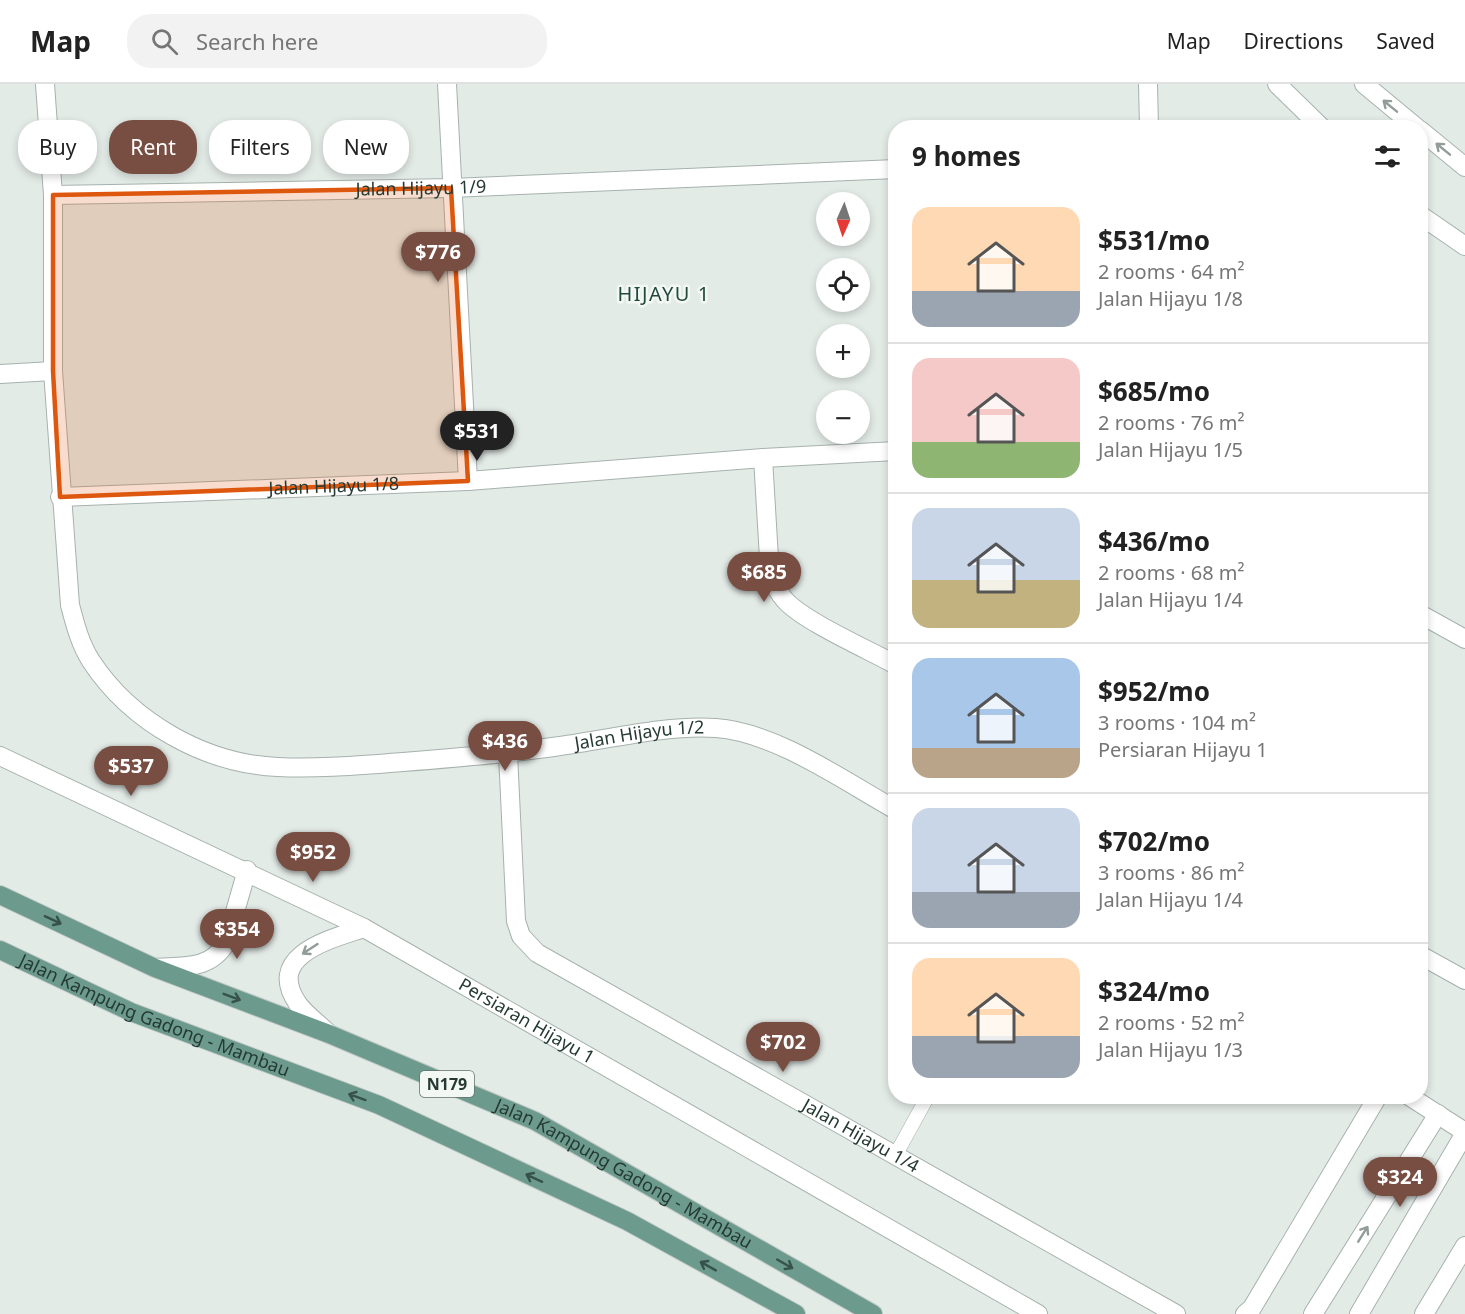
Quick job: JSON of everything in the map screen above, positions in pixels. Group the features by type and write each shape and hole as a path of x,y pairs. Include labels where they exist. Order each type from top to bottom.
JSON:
{"main road":[{"name":"Jalan Kampung Gadong - Mambau","path":"0,895 156,968 330,1034 535,1121 873,1314"},
{"name":"Jalan Kampung Gadong - Mambau","path":"0,950 131,1012 379,1105 627,1221 796,1314"}],"street":[{"name":"Jalan Hijayu 1/2","path":"45,84 53,195 53,372 60,497 70,605 78,635 90,660 131,705 168,734 204,752 277,767 365,765 508,754 685,728 718,728 749,734 778,744 888,806"},
{"path":"447,84 468,480"},
{"path":"1148,84 1149,120"},
{"path":"1277,84 1314,120"},
{"path":"1364,84 1408,120"},
{"path":"1428,136 1465,167"},
{"name":"Jalan Hijayu 1/9","path":"53,195 451,188 888,169"},
{"path":"1428,221 1465,246"},
{"path":"0,374 53,372"},
{"name":"Jalan Hijayu 1/8","path":"60,497 468,480 763,458 888,451"},
{"path":"763,458 770,575 776,588 785,601 801,613 888,661"},
{"path":"1428,618 1465,639"},
{"name":"Jalan Hijayu 1/4","path":"508,754 516,921 521,936 537,953 1176,1314"},
{"name":"Persiaran Hijayu 1","path":"0,756 247,870 364,928 1038,1314"},
{"path":"156,968 204,965 220,954 226,944 247,870"},
{"path":"330,1034 299,1005 290,985 290,972 294,962 305,951 320,943 364,928"},
{"path":"1428,959 1465,980"},
{"path":"1245,1314 1252,1308 1373,1104"},
{"path":"1359,1314 1465,1132 1422,1104"},
{"path":"1313,1314 1438,1114"},
{"path":"1424,1314 1465,1246"}],"lane":[{"path":"895,1156 924,1104"}],"highlighted area":[{"path":"451,188 468,481 60,497 53,371 53,195"}],"district":[{"name":"HIJAYU 1","path":"664,294"}]}
